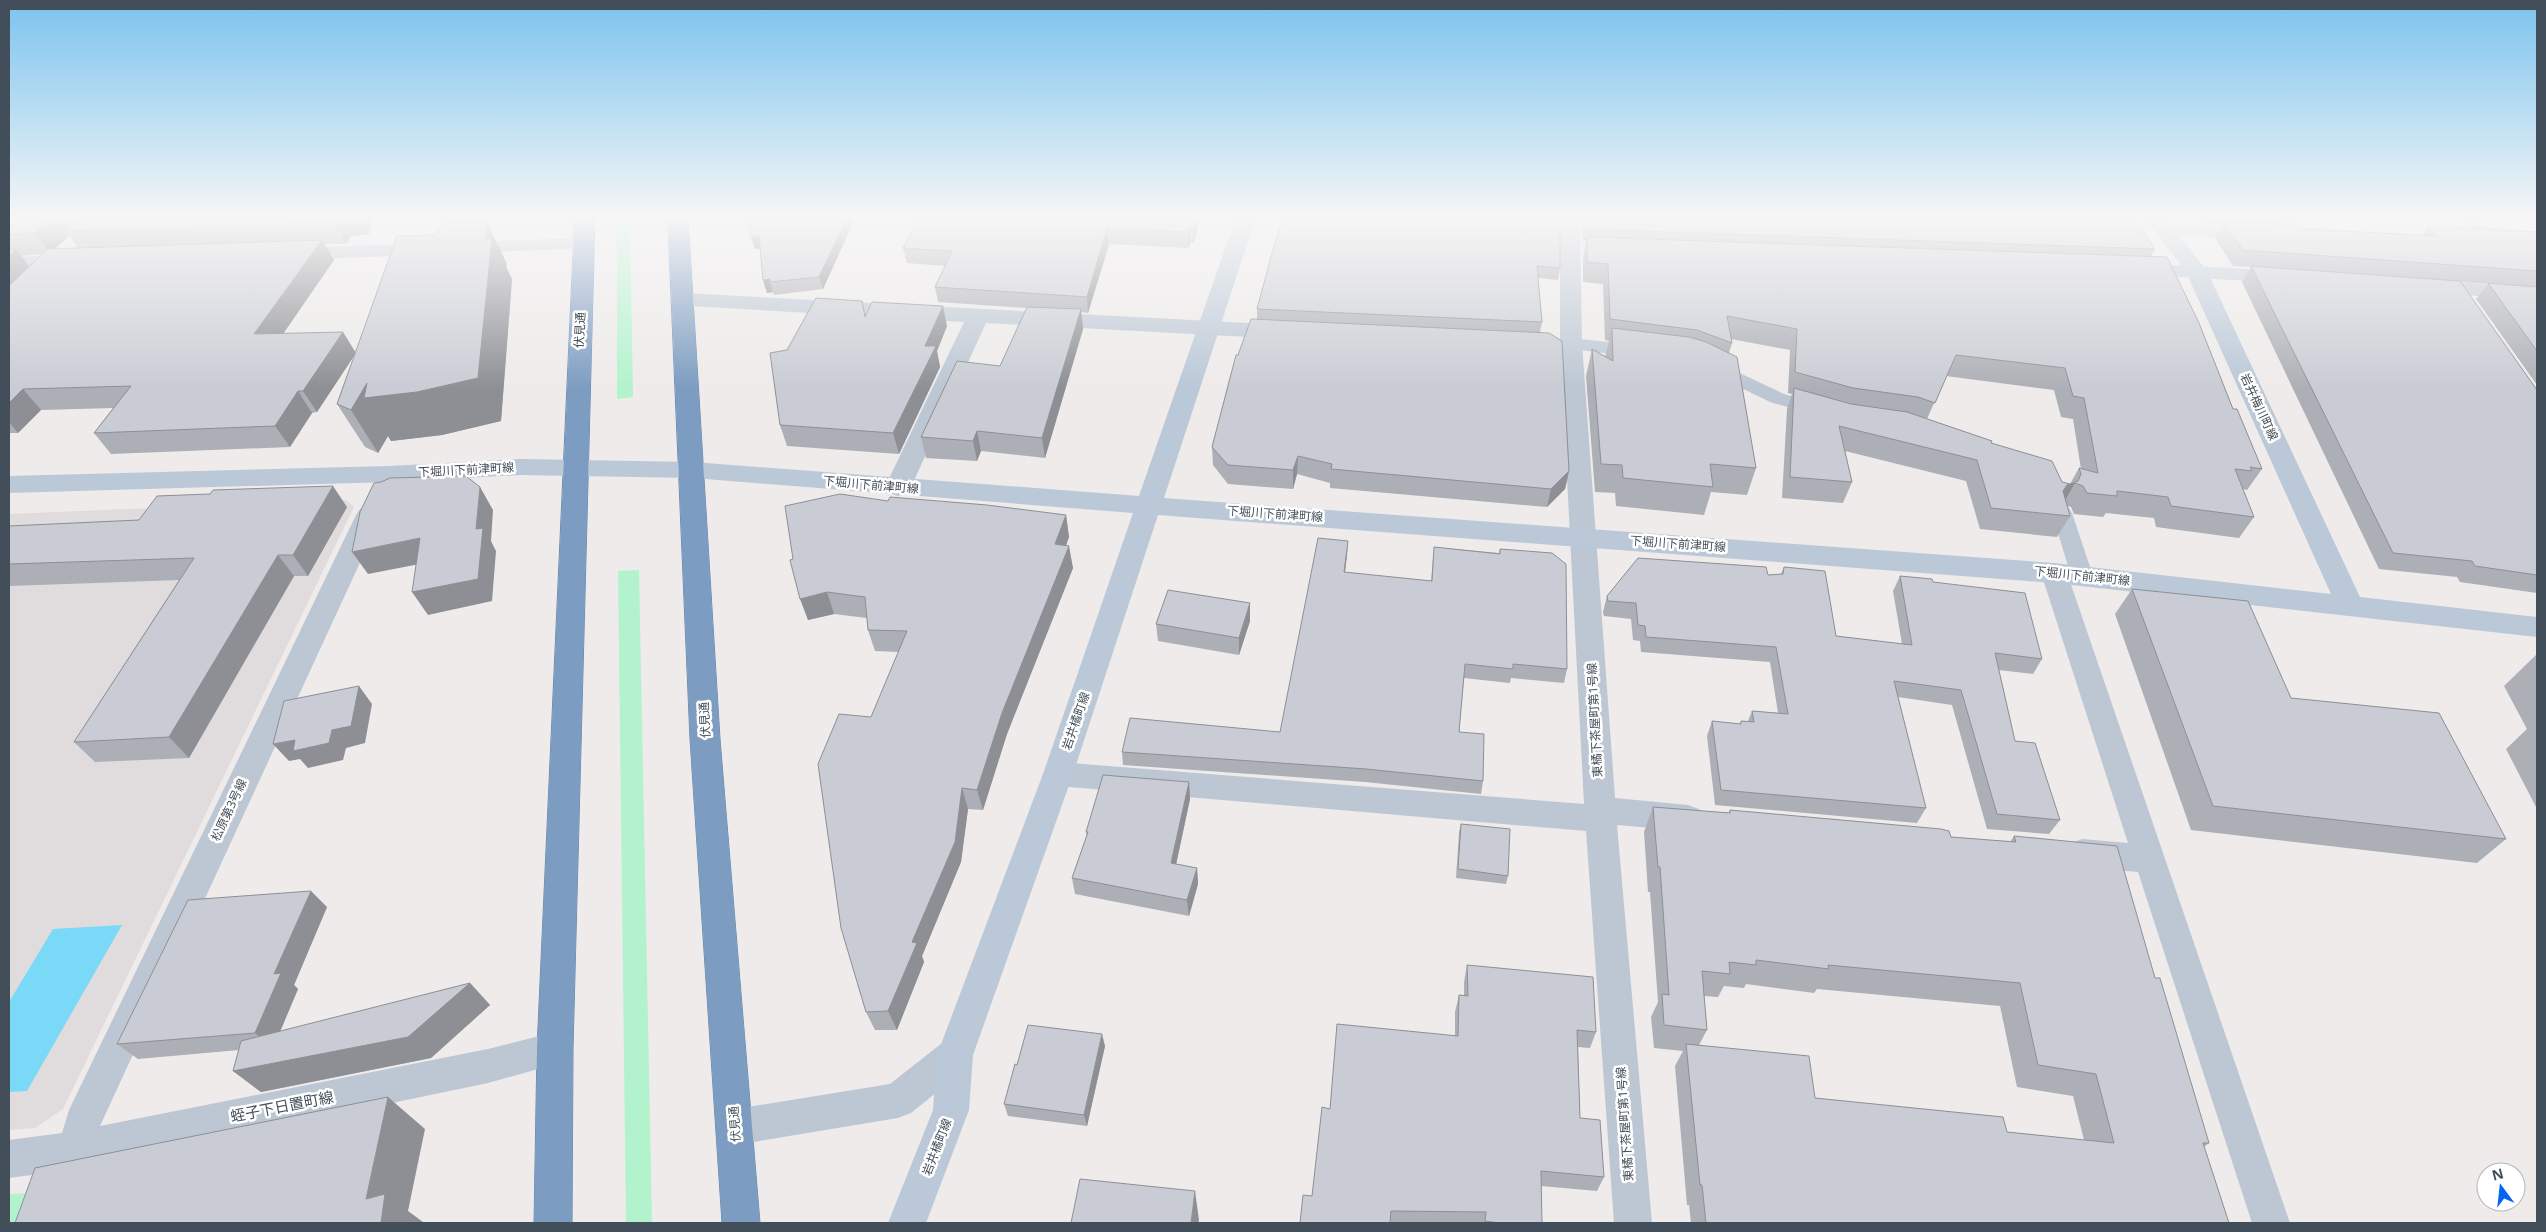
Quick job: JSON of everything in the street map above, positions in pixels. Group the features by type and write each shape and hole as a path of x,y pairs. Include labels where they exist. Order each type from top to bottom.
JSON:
{"highway":[{"name":"伏見通","path":"553,1223 555,1049 574,467 583,274"},
{"name":"伏見通","path":"681,274 693,470 705,739 741,1223"}],"street":[{"path":"34,283 43,274"},
{"name":"岩井橘町線","path":"907,1223 951,1110 955,1055 1058,774 1226,274"},
{"name":"東橘下茶屋町第1号線","path":"1576,274 1561,344 1583,537 1601,815 1633,1223"},
{"name":"岩井梅川町線","path":"2198,274 2350,605"},
{"path":"2251,274 2306,278"},
{"path":"2405,284 2537,295"},
{"path":"2455,288 2472,311"},
{"path":"682,300 1306,333"},
{"path":"898,487 978,316"},
{"name":"下堀川下前津町線","path":"9,485 574,467 693,470 2068,574 2537,627"},
{"name":"松原第3号線","path":"42,1223 77,1150 82,1123 389,474"},
{"path":"2068,574 2150,859 2271,1223"},
{"path":"1058,774 1601,815 1718,820"},
{"path":"2052,850 2150,859"},
{"name":"蛭子下日置町線","path":"9,1159 77,1150 136,1136 488,1066 555,1049"},
{"path":"735,1126 898,1100 955,1055"}],"lane":[{"path":"1561,344 1656,353"},
{"path":"1699,361 1777,398 1833,414"},
{"path":"2062,513 2068,574"}],"shaded area":[{"path":"346,500 354,507 63,1109 35,1128 9,1130 9,514"}],"green space":[{"path":"617,274 631,274 633,397 617,399"},
{"path":"639,570 652,1223 626,1223 618,571"},
{"path":"30,1193 15,1223 9,1223 9,1194"}],"water":[{"path":"122,925 27,1091 9,1092 9,1002 53,929"}],"building":[{"path":"21,274 297,274 254,334 343,332 303,391 298,391 275,426 94,433 131,386 23,389 9,403 9,286"},
{"path":"383,274 488,274 478,378 417,392 364,398 367,383 351,410 337,404"},
{"path":"763,274 820,274 819,277 770,282 770,279 763,280"},
{"path":"941,274 1094,274 1087,297 935,287"},
{"path":"1266,274 1538,274 1542,322 1257,309"},
{"path":"1608,274 2175,274 2199,323 2233,409 2237,409 2262,469 2250,467 2252,471 2235,469 2254,517 2171,506 2168,497 2117,491 2117,496 2087,493 2083,486 2075,483 2067,485 2063,491 2070,516 1991,508 1977,460 1839,426 1852,482 1790,477 1794,388 1851,404 1907,412 1992,441 1991,443 2052,461 2062,482 2070,484 2078,481 2081,474 2079,468 2098,473 2084,398 2073,396 2065,368 1956,355 1935,403 1918,397 1853,388 1795,372 1797,329 1727,316 1732,343 1697,330 1610,319"},
{"path":"2255,274 2369,274 2460,281 2537,390 2537,575 2475,566 2472,561 2393,553"},
{"path":"2488,283 2537,287 2537,351"},
{"path":"816,298 862,301 865,317 872,302 943,306 925,346 936,346 893,433 780,425 770,353 787,350"},
{"path":"1027,307 1081,309 1042,438 977,431 973,441 921,437 957,361 1000,366"},
{"path":"1251,319 1549,333 1562,341 1569,471 1551,489 1331,469 1332,464 1298,456 1293,470 1228,465 1212,447 1236,355 1238,355"},
{"path":"1612,328 1689,337 1706,342 1737,357 1756,468 1710,464 1713,487 1623,478 1622,465 1601,464 1592,349 1613,361"},
{"path":"466,476 480,487 476,529 483,528 478,579 412,592 420,538 352,552 360,512 374,483 390,478"},
{"path":"333,486 293,555 278,555 169,737 74,742 194,558 9,564 9,526 139,520 157,496 210,494 213,490"},
{"path":"840,494 888,501 890,497 987,505 1066,515 1055,544 1069,546 1002,713 977,790 962,788 955,842 912,942 917,943 888,1011 866,1012 841,928 818,764 839,714 871,717 907,631 868,630 865,597 827,592 800,599 790,560 793,559 785,506"},
{"path":"1318,538 1348,541 1344,572 1432,581 1434,547 1500,554 1500,549 1552,553 1566,564 1567,669 1513,664 1513,669 1465,664 1459,732 1484,734 1483,781 1366,769 1122,752 1130,718 1280,732"},
{"path":"1638,558 1766,567 1768,575 1783,574 1784,567 1825,571 1836,636 1912,645 1900,576 2025,593 2042,659 1995,653 2015,741 2035,743 2060,820 1997,814 1961,690 1894,681 1926,808 1721,790 1712,721 1741,724 1741,721 1754,722 1752,711 1788,714 1776,647 1646,637 1645,626 1638,625 1636,603 1608,601 1607,596"},
{"path":"2132,589 2248,601 2291,698 2439,713 2506,839 2213,806"},
{"path":"1168,590 1250,603 1239,638 1156,624"},
{"path":"359,686 351,726 332,730 329,743 293,751 295,740 273,744 284,701"},
{"path":"1103,775 1189,782 1171,863 1197,868 1187,900 1072,878 1088,832 1086,832"},
{"path":"1653,807 1730,813 1730,810 1941,829 1949,831 1951,837 2016,842 2014,836 2117,846 2155,978 2160,978 2209,1143 2203,1143 2229,1223 1706,1223 1702,1185 1700,1185 1686,1044 1809,1056 1815,1098 2003,1117 2007,1132 2114,1143 2096,1074 2038,1065 2020,983 1828,965 1829,969 1756,960 1756,965 1729,962 1730,974 1702,971 1707,1030 1664,1025 1662,994 1669,995 1660,867 1658,867"},
{"path":"1461,824 1510,829 1508,876 1458,869"},
{"path":"311,891 274,974 281,973 255,1033 117,1044 188,900"},
{"path":"1467,965 1593,977 1596,1032 1577,1030 1580,1118 1600,1120 1604,1177 1541,1171 1542,1223 1485,1221 1486,1212 1391,1211 1390,1223 1300,1223 1303,1195 1312,1196 1322,1107 1330,1109 1337,1024 1458,1036 1459,995 1468,996"},
{"path":"470,983 408,1037 233,1071 241,1041"},
{"path":"1028,1025 1102,1034 1084,1115 1004,1104"},
{"path":"388,1097 366,1199 385,1194 381,1223 15,1223 35,1168"},
{"path":"1080,1179 1195,1191 1191,1223 1071,1223"}]}
